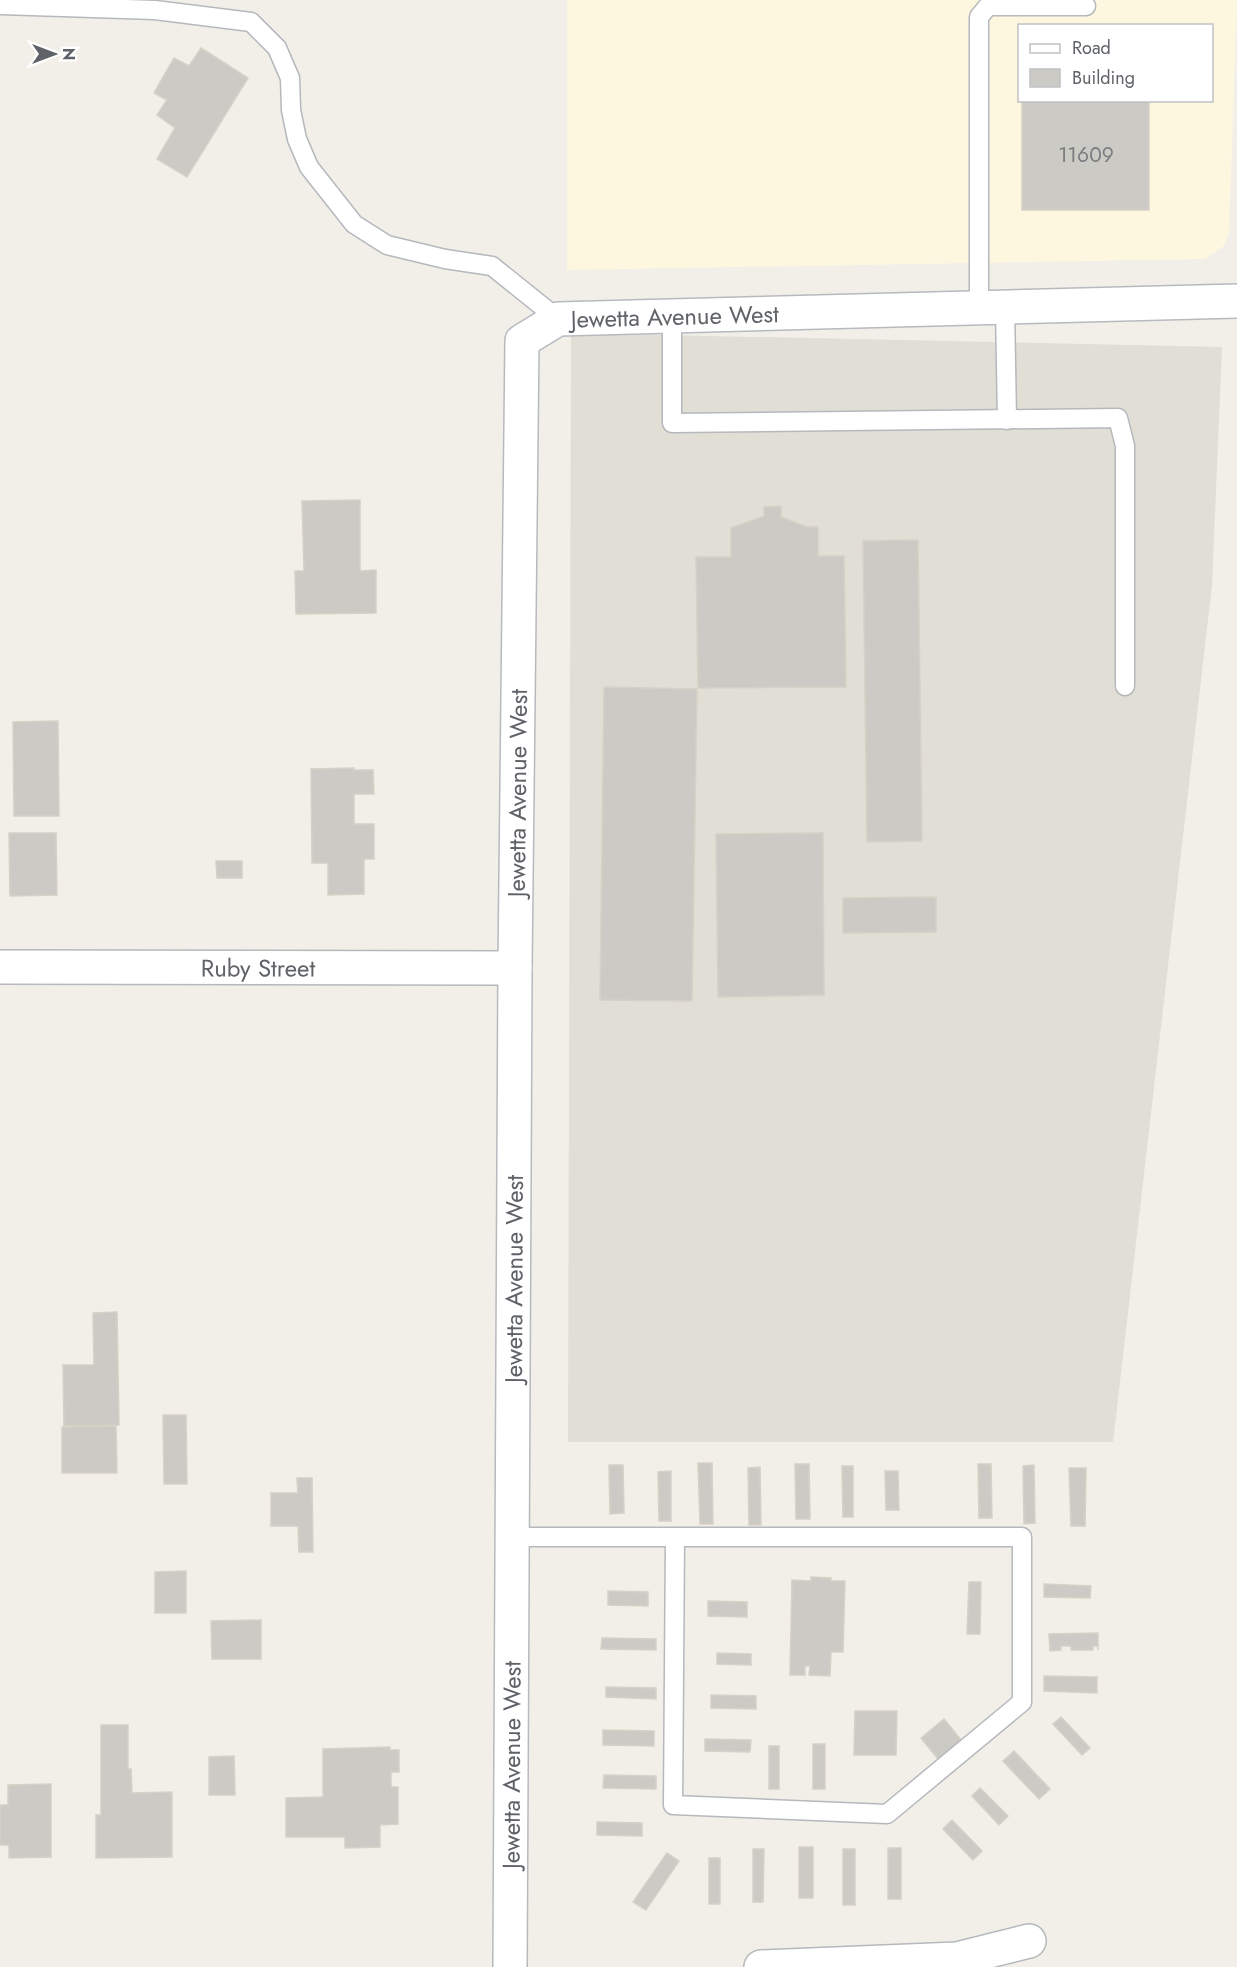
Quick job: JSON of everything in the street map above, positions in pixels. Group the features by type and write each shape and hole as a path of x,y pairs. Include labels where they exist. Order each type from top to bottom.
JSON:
{"street":[{"name":"Jewetta Avenue West","path":"510,1967 515,969 522,341 558,319 1237,301"},
{"name":"Ruby Street","path":"0,967 515,969"},
{"path":"761,1967 895,1964 957,1959 1029,1941"}],"lane":[{"path":"0,5 155,10 251,22 277,48 290,78 291,110 297,139 309,166 354,224 387,244 445,259 492,266 558,319"},
{"path":"1007,420 992,308 979,17 988,6 1086,6"},
{"path":"672,316 672,423 1118,418 1125,446 1125,686"},
{"path":"512,1537 675,1537 1022,1537 1022,1702 887,1814 673,1805 675,1537"}],"shaded area":[{"path":"567,0 1237,0 1229,232 1224,246 1205,259 567,270"},
{"path":"571,333 1222,347 1212,585 1113,1442 568,1442"}],"building":[{"path":"201,48 248,78 187,177 157,159 175,128 157,115 167,100 154,93 174,58 189,66"},
{"path":"1022,102 1149,102 1149,210 1022,210"},
{"path":"360,500 360,571 376,570 376,613 296,614 295,571 304,571 302,501"},
{"path":"781,506 781,517 807,527 818,527 818,556 844,556 846,687 698,688 696,557 731,557 731,528 764,516 764,507"},
{"path":"918,540 922,841 867,842 863,541"},
{"path":"604,687 697,689 692,1001 600,1000"},
{"path":"58,721 59,816 14,816 13,722"},
{"path":"354,768 354,770 373,770 374,794 354,794 354,824 374,824 374,859 364,859 364,894 328,895 328,863 312,863 311,769"},
{"path":"9,833 56,833 57,895 10,896"},
{"path":"823,833 824,995 718,997 716,834"},
{"path":"216,861 242,861 242,878 217,878"},
{"path":"936,897 936,932 843,933 843,898"},
{"path":"117,1312 119,1425 64,1426 63,1365 94,1365 93,1313"},
{"path":"163,1415 186,1415 187,1484 164,1484"},
{"path":"116,1426 117,1473 62,1473 62,1427"},
{"path":"698,1463 712,1463 713,1524 700,1524"},
{"path":"795,1464 809,1464 810,1519 796,1519"},
{"path":"978,1464 991,1464 992,1518 979,1518"},
{"path":"609,1465 623,1465 624,1513 610,1514"},
{"path":"1034,1465 1035,1523 1024,1524 1023,1466"},
{"path":"842,1466 853,1466 853,1517 843,1517"},
{"path":"760,1467 761,1525 749,1525 748,1468"},
{"path":"1069,1468 1086,1468 1085,1526 1071,1526"},
{"path":"671,1471 671,1521 659,1521 658,1472"},
{"path":"885,1471 898,1471 899,1510 886,1510"},
{"path":"297,1478 312,1478 313,1552 299,1552 298,1526 271,1526 271,1493 298,1493"},
{"path":"186,1571 186,1613 155,1613 155,1572"},
{"path":"811,1577 845,1581 843,1652 831,1652 830,1676 809,1675 810,1666 805,1666 805,1675 790,1675 792,1580 811,1581"},
{"path":"969,1582 981,1582 980,1634 967,1634"},
{"path":"1044,1584 1091,1586 1090,1598 1044,1597"},
{"path":"608,1591 648,1592 648,1606 608,1605"},
{"path":"708,1601 747,1602 747,1617 708,1616"},
{"path":"261,1620 261,1659 212,1659 211,1621"},
{"path":"1098,1633 1098,1646 1093,1646 1093,1650 1071,1650 1071,1646 1061,1646 1061,1650 1050,1651 1049,1634"},
{"path":"602,1638 656,1639 656,1650 601,1649"},
{"path":"717,1653 751,1654 751,1665 717,1664"},
{"path":"1044,1676 1097,1677 1097,1693 1044,1691"},
{"path":"606,1687 656,1688 656,1699 606,1697"},
{"path":"711,1695 756,1696 756,1709 711,1708"},
{"path":"855,1711 897,1711 896,1755 854,1755"},
{"path":"1061,1717 1090,1748 1082,1755 1053,1724"},
{"path":"944,1719 961,1740 938,1759 921,1738"},
{"path":"101,1725 128,1725 128,1769 131,1769 132,1793 172,1792 172,1857 96,1858 96,1815 101,1815"},
{"path":"603,1730 654,1731 654,1746 603,1745"},
{"path":"705,1739 751,1740 750,1752 705,1751"},
{"path":"813,1744 825,1744 825,1789 813,1789"},
{"path":"769,1746 779,1746 779,1789 769,1789"},
{"path":"390,1747 390,1750 399,1750 399,1772 391,1772 391,1787 398,1787 398,1824 380,1825 380,1847 345,1848 345,1837 286,1837 286,1798 323,1797 323,1749"},
{"path":"1014,1751 1050,1789 1039,1799 1003,1761"},
{"path":"234,1756 235,1795 209,1795 209,1757"},
{"path":"604,1775 656,1776 656,1789 603,1788"},
{"path":"51,1784 51,1857 9,1858 9,1845 0,1845 0,1805 8,1805 8,1785"},
{"path":"980,1788 1008,1816 999,1825 972,1796"},
{"path":"952,1820 982,1851 973,1860 943,1829"},
{"path":"597,1822 642,1823 642,1836 597,1835"},
{"path":"799,1847 813,1847 813,1898 799,1898"},
{"path":"888,1848 901,1848 901,1899 888,1899"},
{"path":"753,1849 764,1849 763,1902 753,1902"},
{"path":"843,1849 855,1849 855,1905 843,1905"},
{"path":"667,1853 679,1861 646,1910 633,1902"},
{"path":"709,1858 720,1858 720,1904 709,1904"}]}
